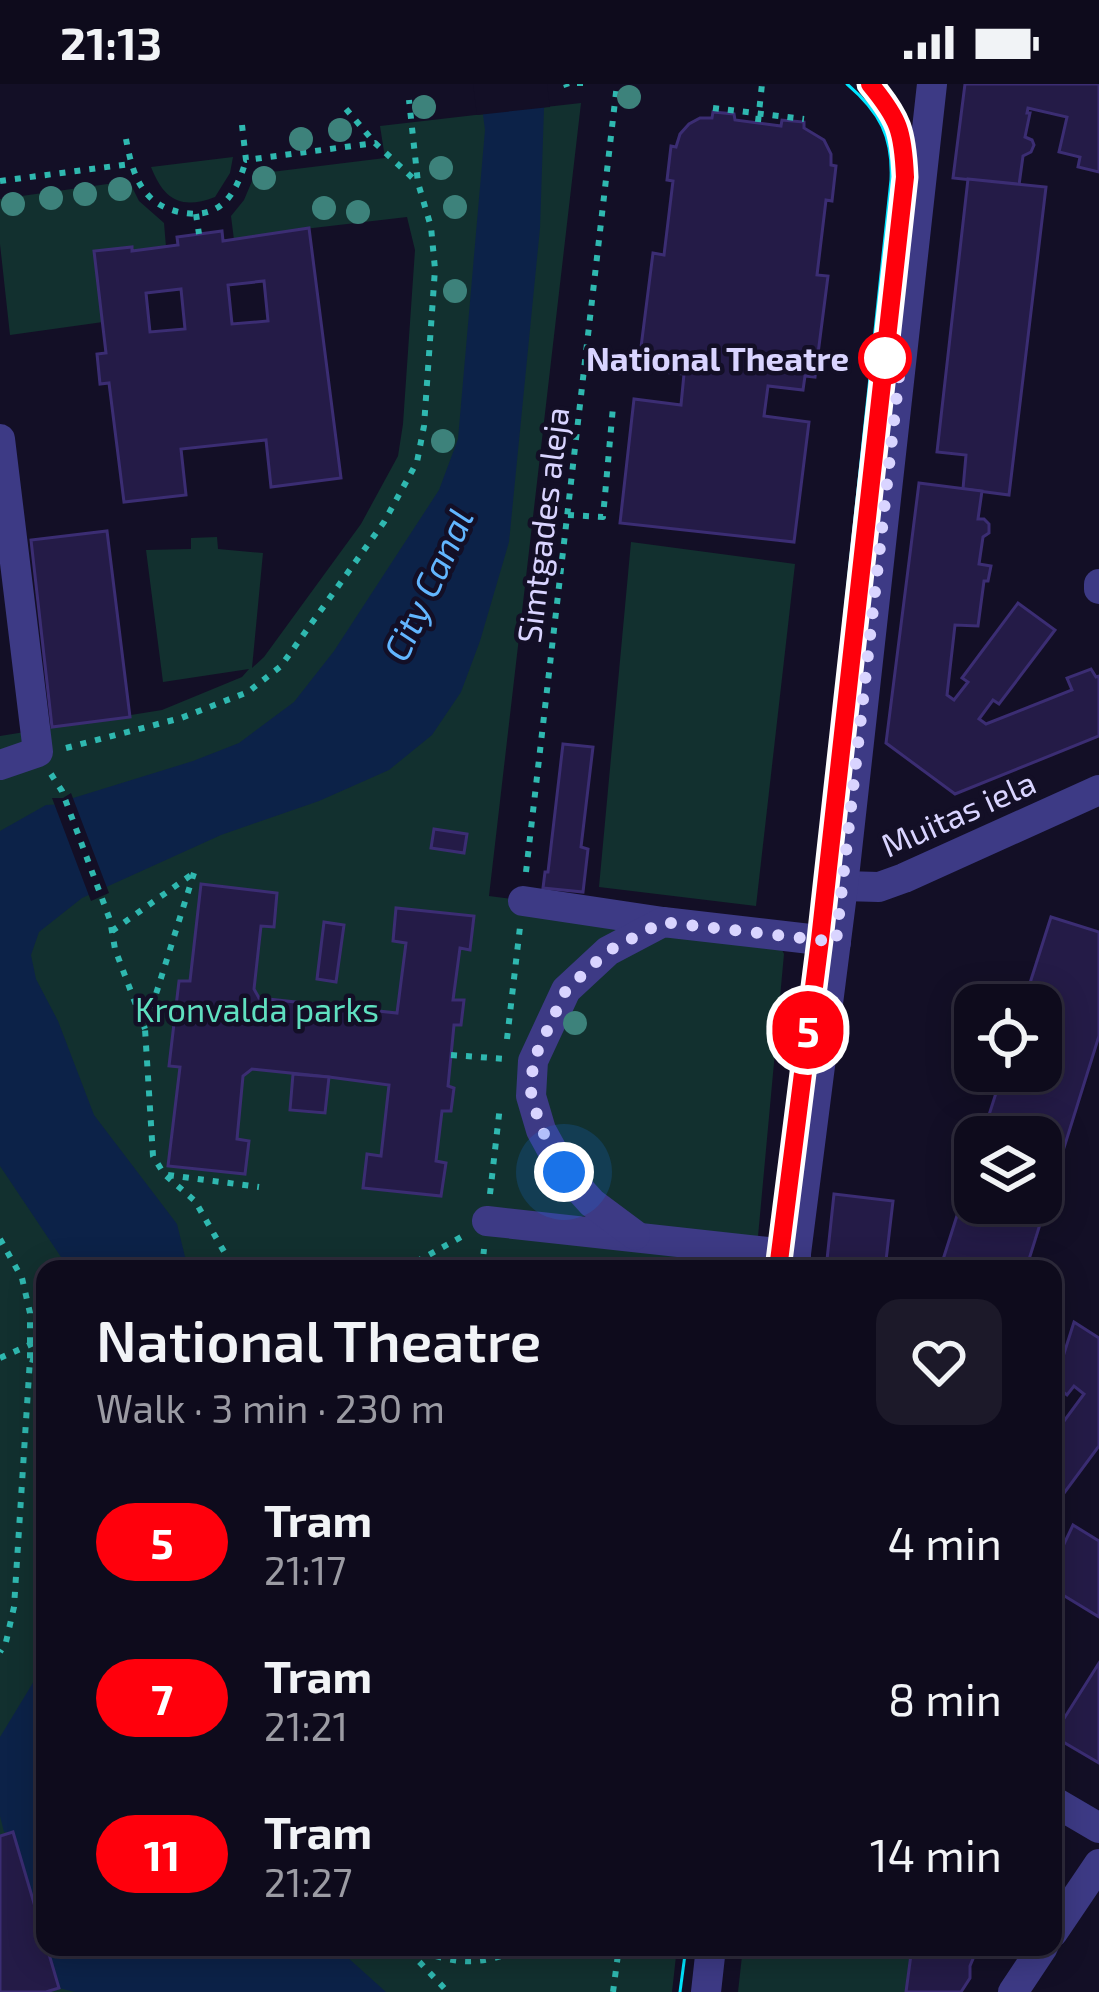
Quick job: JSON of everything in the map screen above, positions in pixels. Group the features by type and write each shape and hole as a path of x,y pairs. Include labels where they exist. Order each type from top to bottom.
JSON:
{"street":[{"path":"795,1260 843,886 932,84"},
{"path":"0,439 38,752 0,765"},
{"name":"Muitas iela","path":"843,886 879,887 904,878 1099,790"},
{"path":"523,901 836,942"},
{"path":"634,1235 592,1203 564,1172 531,1096 533,1061 566,990 608,951 663,922"},
{"path":"487,1221 634,1235 783,1260"},
{"path":"1062,1806 1099,1828"},
{"path":"1062,1919 1099,1864"},
{"path":"706,1992 710,1956"},
{"path":"1017,1990 1038,1956"}],"path":[{"name":"Simtgades aleja","path":"523,901 617,84"},
{"path":"758,118 762,84"},
{"path":"229,1260 195,1201 164,1174 153,1156 145,1029 62,791 38,752 181,718 248,692 280,666 384,523 417,461 424,426 435,268 431,226 418,183 409,100"},
{"path":"713,108 758,118 804,119"},
{"path":"346,110 418,183"},
{"path":"126,139 130,164 154,201 170,210 196,214 220,206 240,182 246,160 242,125"},
{"path":"246,160 376,142"},
{"path":"0,181 130,164"},
{"path":"196,214 199,234"},
{"path":"567,515 603,518 613,407"},
{"path":"112,931 194,873 145,1029"},
{"path":"451,1055 505,1059"},
{"path":"164,1174 259,1187"},
{"path":"420,1260 487,1221"},
{"path":"0,1238 22,1278 30,1313 14,1607 0,1652"},
{"path":"0,1358 36,1342"},
{"path":"30,1359 36,1361"},
{"path":"414,1956 448,1992"},
{"path":"433,1956 454,1963 499,1956"},
{"path":"613,1992 618,1956"}],"green space":[{"name":"Kronvalda parks","path":"581,103 489,896 775,934 784,954 756,1260 36,1260 36,1956 676,1956 672,1992 0,1992 0,736 162,710 242,677 249,669 163,682 146,550 191,549 191,538 217,537 218,549 263,553 252,668 361,524 398,456 403,424 415,250 407,217 234,240 231,216 255,174 385,158 380,126"},
{"path":"233,157 230,173 215,197 192,202 168,194 151,167"},
{"path":"129,181 139,201 164,223 166,247 94,251 103,322 10,335 0,199"},
{"path":"631,542 795,564 756,906 599,887"},
{"path":"742,1956 975,1956 961,1992 738,1992"}],"water":[{"name":"City Canal","path":"479,84 541,84 540,228 509,542 461,692 432,735 389,770 319,801 221,835 82,898 39,932 31,955 36,979 58,1021 94,1115 177,1224 186,1260 63,1260 0,1166 0,831 46,805 66,804 239,743 294,702 334,651 439,490 458,439 485,130"},
{"path":"36,1678 36,1911 13,1833 4,1832 0,1816 0,1737"},
{"path":"50,1956 346,1956 386,1992 75,1992 59,1988"}],"pier":[{"path":"473,84 547,84 550,107 477,115"},
{"path":"71,793 109,893 91,901 52,798"}],"building":[{"path":"965,84 1099,84 1099,172 1078,167 1080,157 1059,152 1067,117 1028,108 1025,137 1034,145 1023,156 1019,185 953,178"},
{"path":"713,112 781,126 782,120 804,122 804,128 824,140 831,165 836,166 832,201 826,200 817,275 828,276 815,377 805,376 803,390 768,386 764,416 809,422 794,542 620,523 634,399 681,405 684,374 649,371 650,358 640,355 653,253 664,255 673,181 667,180 671,146 676,147 689,124 712,118"},
{"path":"968,179 1046,187 1009,495 963,489 966,455 937,452"},
{"path":"309,228 341,478 271,487 266,440 181,449 186,495 124,502 109,383 100,384 97,354 106,353 94,251 178,245 177,237 222,231 223,241","holes":["264,281 268,321 232,324 228,285","181,289 185,329 150,332 146,293"]},
{"path":"919,483 982,491 978,519 989,524 979,564 991,566 988,581 984,581 978,626 955,625 947,695 954,700 968,682 962,678 1018,603 1055,630 999,704 993,700 979,719 986,724 1072,690 1067,678 1091,669 1099,676 1099,736 955,794 886,743"},
{"path":"107,531 130,717 52,727 31,540"},
{"path":"563,744 593,747 581,847 588,849 583,892 543,888"},
{"path":"434,829 467,834 464,853 431,848"},
{"path":"201,884 277,893 274,927 261,926 254,989 259,998 397,1013 406,943 393,941 396,908 474,916 470,950 460,948 453,1000 464,1000 461,1025 454,1025 448,1086 454,1088 451,1111 442,1111 436,1161 446,1163 441,1196 363,1188 367,1154 381,1156 389,1085 329,1077 252,1069 243,1076 237,1139 249,1141 245,1174 168,1166 180,1067 169,1066 179,981 190,981"},
{"path":"1051,917 1099,932 1099,1036 1062,1154 1062,1116 989,1116 996,1092 1062,1092 1062,984 1030,984"},
{"path":"324,922 344,925 336,982 317,979"},
{"path":"293,1074 329,1077 325,1113 290,1110"},
{"path":"834,1194 893,1201 886,1260 827,1260"},
{"path":"954,1224 1040,1224 1029,1260 943,1260"},
{"path":"1074,1322 1099,1338 1099,1446 1062,1496 1062,1424 1084,1394 1074,1386 1067,1395 1062,1391 1062,1360"},
{"path":"1073,1525 1099,1541 1099,1617 1062,1594 1062,1548"},
{"path":"1099,1663 1099,1763 1062,1741 1062,1722"},
{"path":"13,1832 36,1910 36,1956 50,1956 59,1988 0,1992 0,1836"},
{"path":"911,1956 974,1956 970,1978 961,1992 906,1992"}],"tram line":[{"path":"769,1260 814,903 891,180 890,151 882,126 847,84"},
{"name":"5","path":"779,1260 820,940 905,177 904,143 895,113 870,84"},
{"path":"680,1992 685,1956"}],"place":[{"name":"National Theatre","path":"885,358"}],"route":[{"path":"564,1172 531,1096 533,1061 566,990 608,951 663,922 836,942 900,367 885,358"}]}
